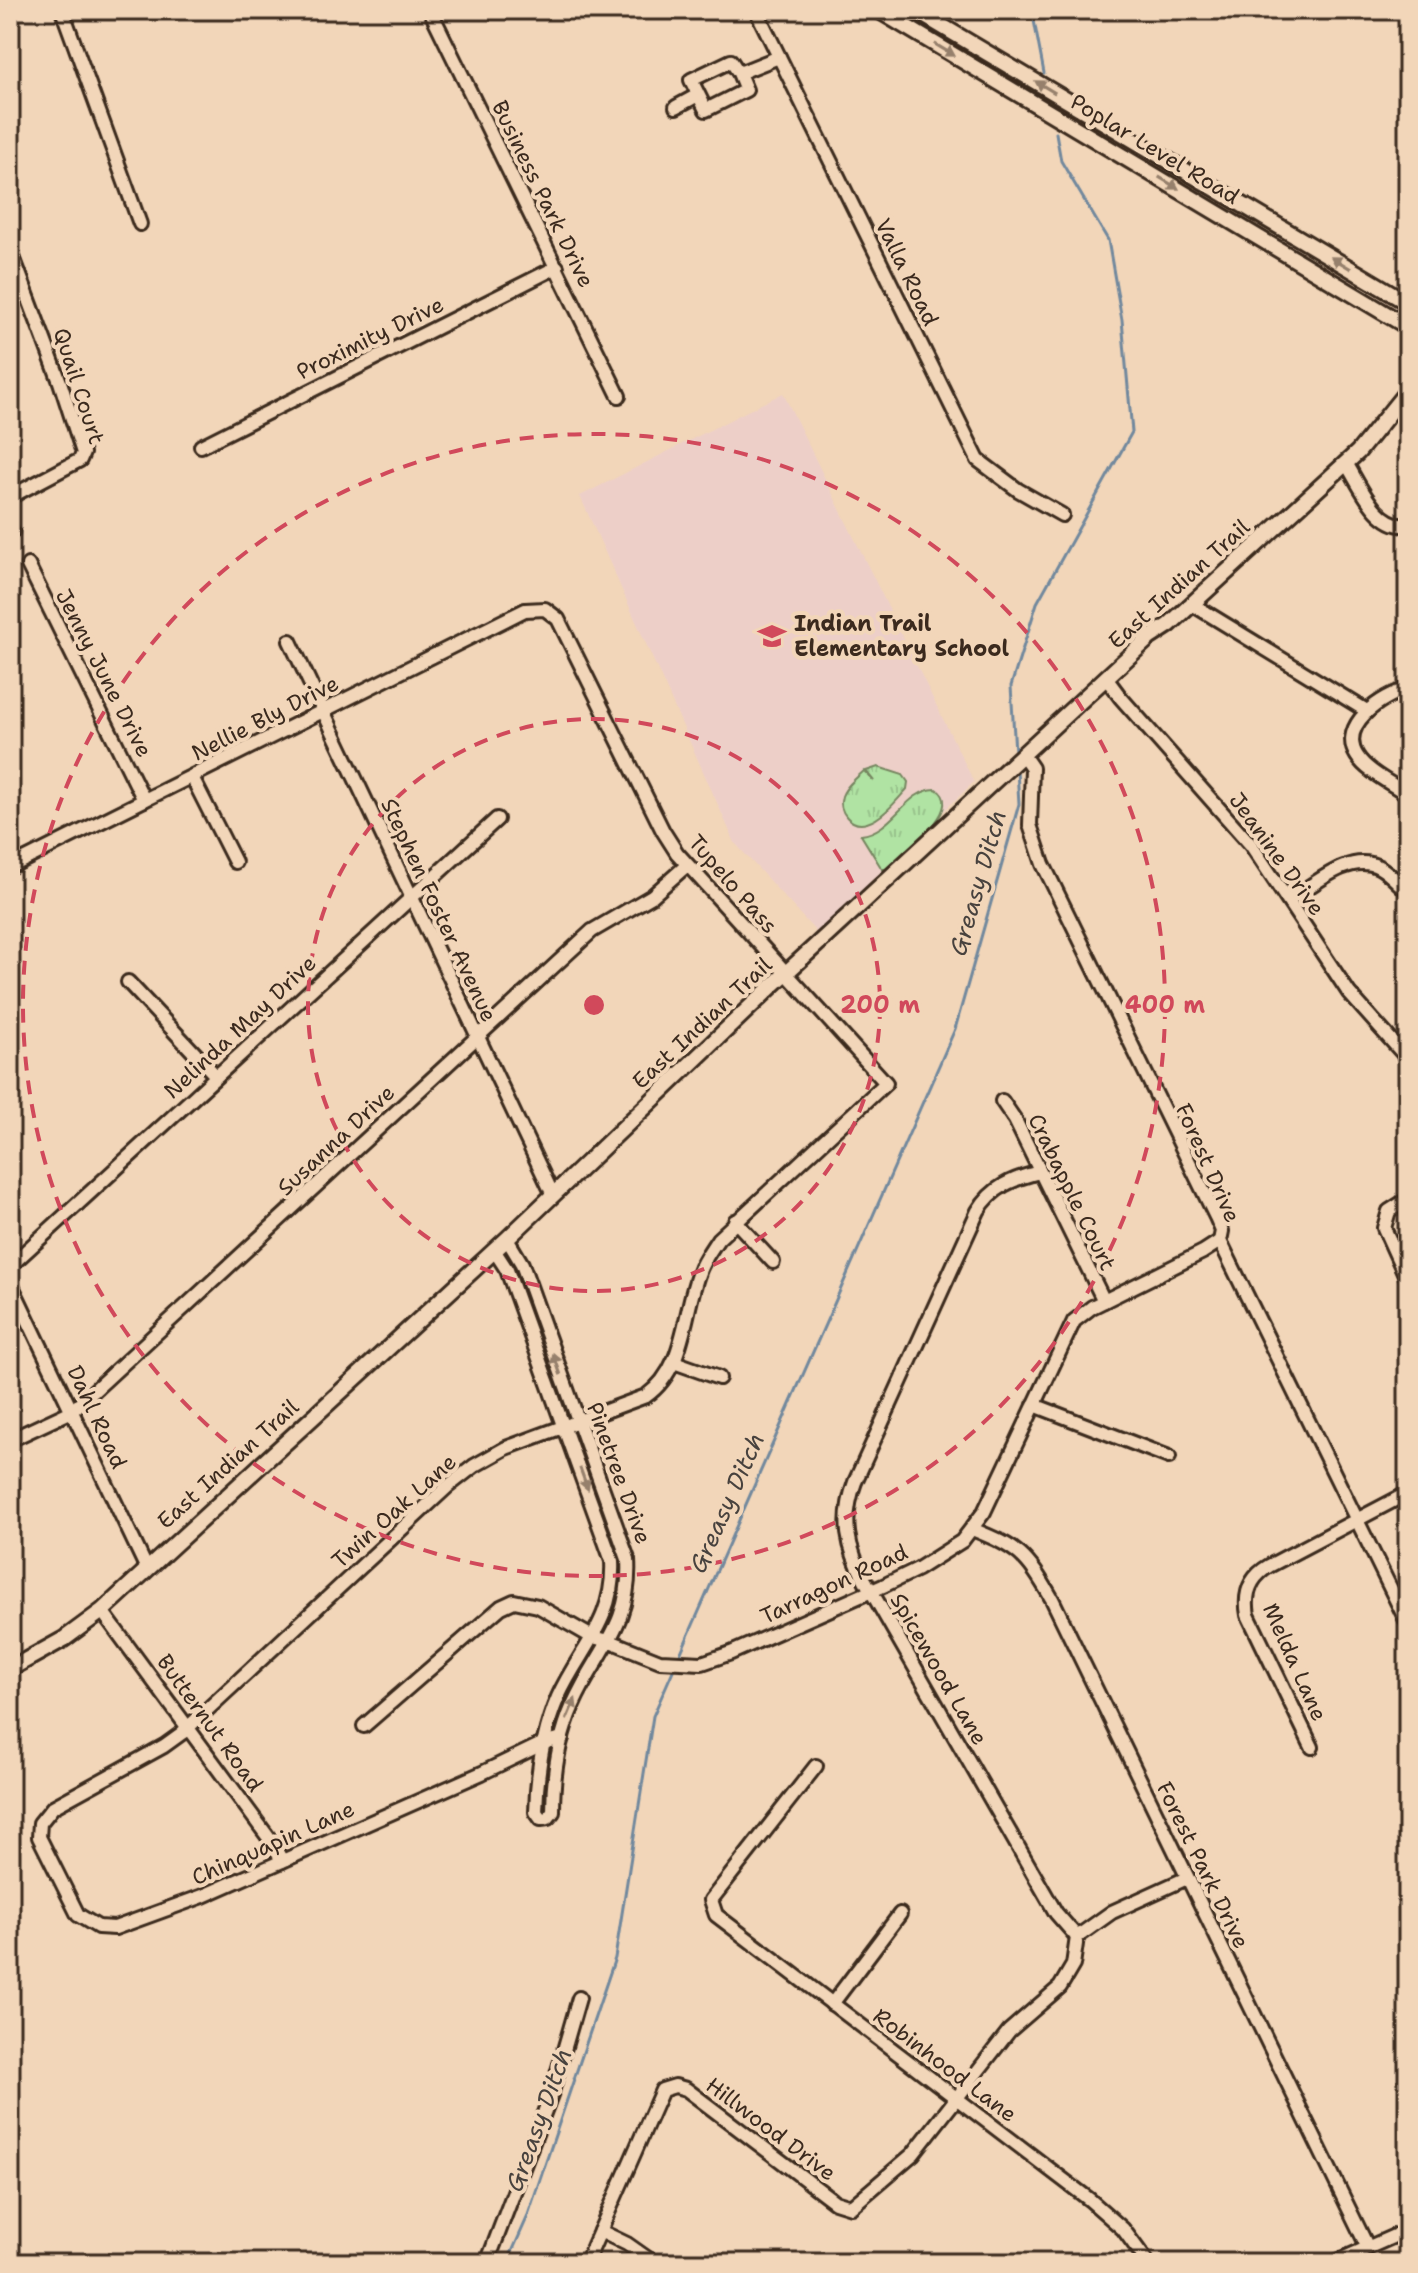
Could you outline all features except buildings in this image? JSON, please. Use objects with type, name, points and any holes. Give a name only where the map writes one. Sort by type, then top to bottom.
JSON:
[{"type":"main road","name":"Poplar Level Road","points":[[878,10],[1408,327]]},
{"type":"main road","name":"Poplar Level Road","points":[[915,10],[1408,303]]},
{"type":"main road","name":"East Indian Trail","points":[[10,1669],[64,1639],[102,1611],[507,1239],[786,974],[1149,638],[1169,625],[1346,463],[1377,431],[1408,390]]},
{"type":"street","points":[[62,10],[140,224]]},
{"type":"street","name":"Business Park Drive","points":[[430,10],[619,396]]},
{"type":"street","name":"Valla Road","points":[[756,10],[978,460],[1018,490],[1062,515]]},
{"type":"street","points":[[739,73],[779,57]]},
{"type":"street","points":[[731,61],[746,90],[706,110],[698,95],[691,80],[731,61]]},
{"type":"street","points":[[676,107],[698,95]]},
{"type":"street","name":"Quail Court","points":[[10,249],[83,453],[80,460],[10,497]]},
{"type":"street","name":"Proximity Drive","points":[[201,446],[557,267]]},
{"type":"street","points":[[1346,463],[1383,518],[1398,525],[1408,525]]},
{"type":"street","name":"Jenny June Drive","points":[[28,565],[144,800]]},
{"type":"street","points":[[1192,604],[1367,711]]},
{"type":"street","name":"Nellie Bly Drive","points":[[10,867],[525,610],[539,607]]},
{"type":"street","name":"Tupelo Pass","points":[[539,607],[558,619],[663,831],[686,866],[886,1083]]},
{"type":"street","name":"Stephen Foster Avenue","points":[[290,641],[553,1195]]},
{"type":"street","name":"Jeanine Drive","points":[[1106,678],[1237,828],[1289,900],[1349,993],[1408,1059]]},
{"type":"street","points":[[1408,689],[1381,700],[1367,711],[1354,734],[1353,745],[1355,754],[1371,769],[1408,795]]},
{"type":"street","name":"Forest Drive","points":[[1023,755],[1030,762],[1034,775],[1030,825],[1034,845],[1216,1217],[1222,1231],[1220,1241],[1408,1624]]},
{"type":"street","points":[[192,777],[235,862]]},
{"type":"street","name":"Nelinda May Drive","points":[[10,1266],[497,819]]},
{"type":"street","points":[[1289,900],[1344,867],[1363,863],[1382,869],[1408,892]]},
{"type":"street","name":"Susanna Drive","points":[[10,1440],[72,1411],[592,931],[652,896],[686,866]]},
{"type":"street","points":[[128,982],[216,1076]]},
{"type":"street","name":"Twin Oak Lane","points":[[39,1837],[40,1823],[53,1807],[164,1746],[447,1487],[496,1453],[646,1396],[661,1384],[674,1362],[699,1272],[718,1239],[886,1083]]},
{"type":"street","name":"Crabapple Court","points":[[1002,1101],[1015,1120],[1104,1301]]},
{"type":"street","name":"Spicewood Lane","points":[[1040,1172],[1007,1183],[982,1204],[855,1482],[848,1506],[847,1538],[853,1559],[1056,1913],[1077,1937]]},
{"type":"street","points":[[1408,1199],[1394,1206],[1384,1222],[1387,1238],[1408,1281]]},
{"type":"street","points":[[735,1221],[773,1262]]},
{"type":"street","name":"Pinetree Drive","points":[[494,1250],[507,1270],[612,1561],[608,1605],[565,1681],[549,1721],[539,1760],[536,1812],[541,1819],[548,1818],[553,1812],[555,1763],[580,1689],[610,1641],[624,1610],[628,1590],[628,1559],[522,1264],[507,1239]]},
{"type":"street","name":"Tarragon Road","points":[[364,1726],[501,1607],[514,1601],[538,1606],[592,1637],[660,1661],[691,1663],[711,1661],[731,1653],[934,1560],[962,1541],[984,1512],[1074,1321],[1104,1301],[1220,1241]]},
{"type":"street","name":"Dahl Road","points":[[10,1282],[147,1569]]},
{"type":"street","points":[[674,1362],[719,1378]]},
{"type":"street","points":[[1034,1405],[1169,1457]]},
{"type":"street","name":"Melda Lane","points":[[1312,1747],[1248,1615],[1246,1595],[1261,1570],[1408,1493]]},
{"type":"street","name":"Forest Park Drive","points":[[972,1529],[1017,1549],[1036,1571],[1368,2248]]},
{"type":"street","name":"Butternut Road","points":[[102,1611],[271,1841],[282,1861]]},
{"type":"street","name":"Chinquapin Lane","points":[[39,1837],[78,1915],[90,1925],[107,1928],[130,1924],[203,1896],[544,1743],[562,1738]]},
{"type":"street","name":"Robinhood Lane","points":[[816,1766],[711,1900],[716,1915],[1109,2216],[1148,2263]]},
{"type":"street","points":[[957,2098],[1009,2031],[1066,1981],[1073,1965],[1077,1937],[1112,1912],[1187,1878]]},
{"type":"street","points":[[832,2004],[900,1914]]},
{"type":"street","points":[[487,2263],[547,2106],[579,1998]]},
{"type":"street","name":"Hillwood Drive","points":[[600,2231],[662,2090],[671,2086],[686,2089],[835,2202],[846,2206],[854,2205],[913,2154],[957,2098]]},
{"type":"street","points":[[1333,2263],[1408,2230]]},
{"type":"street","points":[[586,2263],[600,2231],[627,2244],[654,2263]]},
{"type":"shaded area","name":"Indian Trail Elementary School","points":[[783,393],[974,782],[817,933],[735,843],[580,496]]},
{"type":"green space","points":[[878,767],[903,775],[908,782],[907,789],[878,818],[861,824],[851,821],[843,812],[842,796],[864,771],[874,781],[866,771]]},
{"type":"green space","points":[[936,789],[943,797],[944,807],[938,819],[917,842],[886,869],[882,869],[861,835],[882,827],[916,796]]},
{"type":"waterway","name":"Greasy Ditch","points":[[1032,10],[1044,73]]},
{"type":"waterway","name":"Greasy Ditch","points":[[1015,752],[1011,686],[1037,603],[1132,432],[1122,320],[1108,240],[1061,161],[1056,133]]},
{"type":"waterway","name":"Greasy Ditch","points":[[678,1659],[955,1029],[1019,804],[1017,770]]},
{"type":"waterway","name":"Greasy Ditch","points":[[507,2263],[527,2218],[615,1958],[653,1716],[675,1666]]},
{"type":"place","name":"Indian Trail Elementary School","points":[[772,636]]}]
